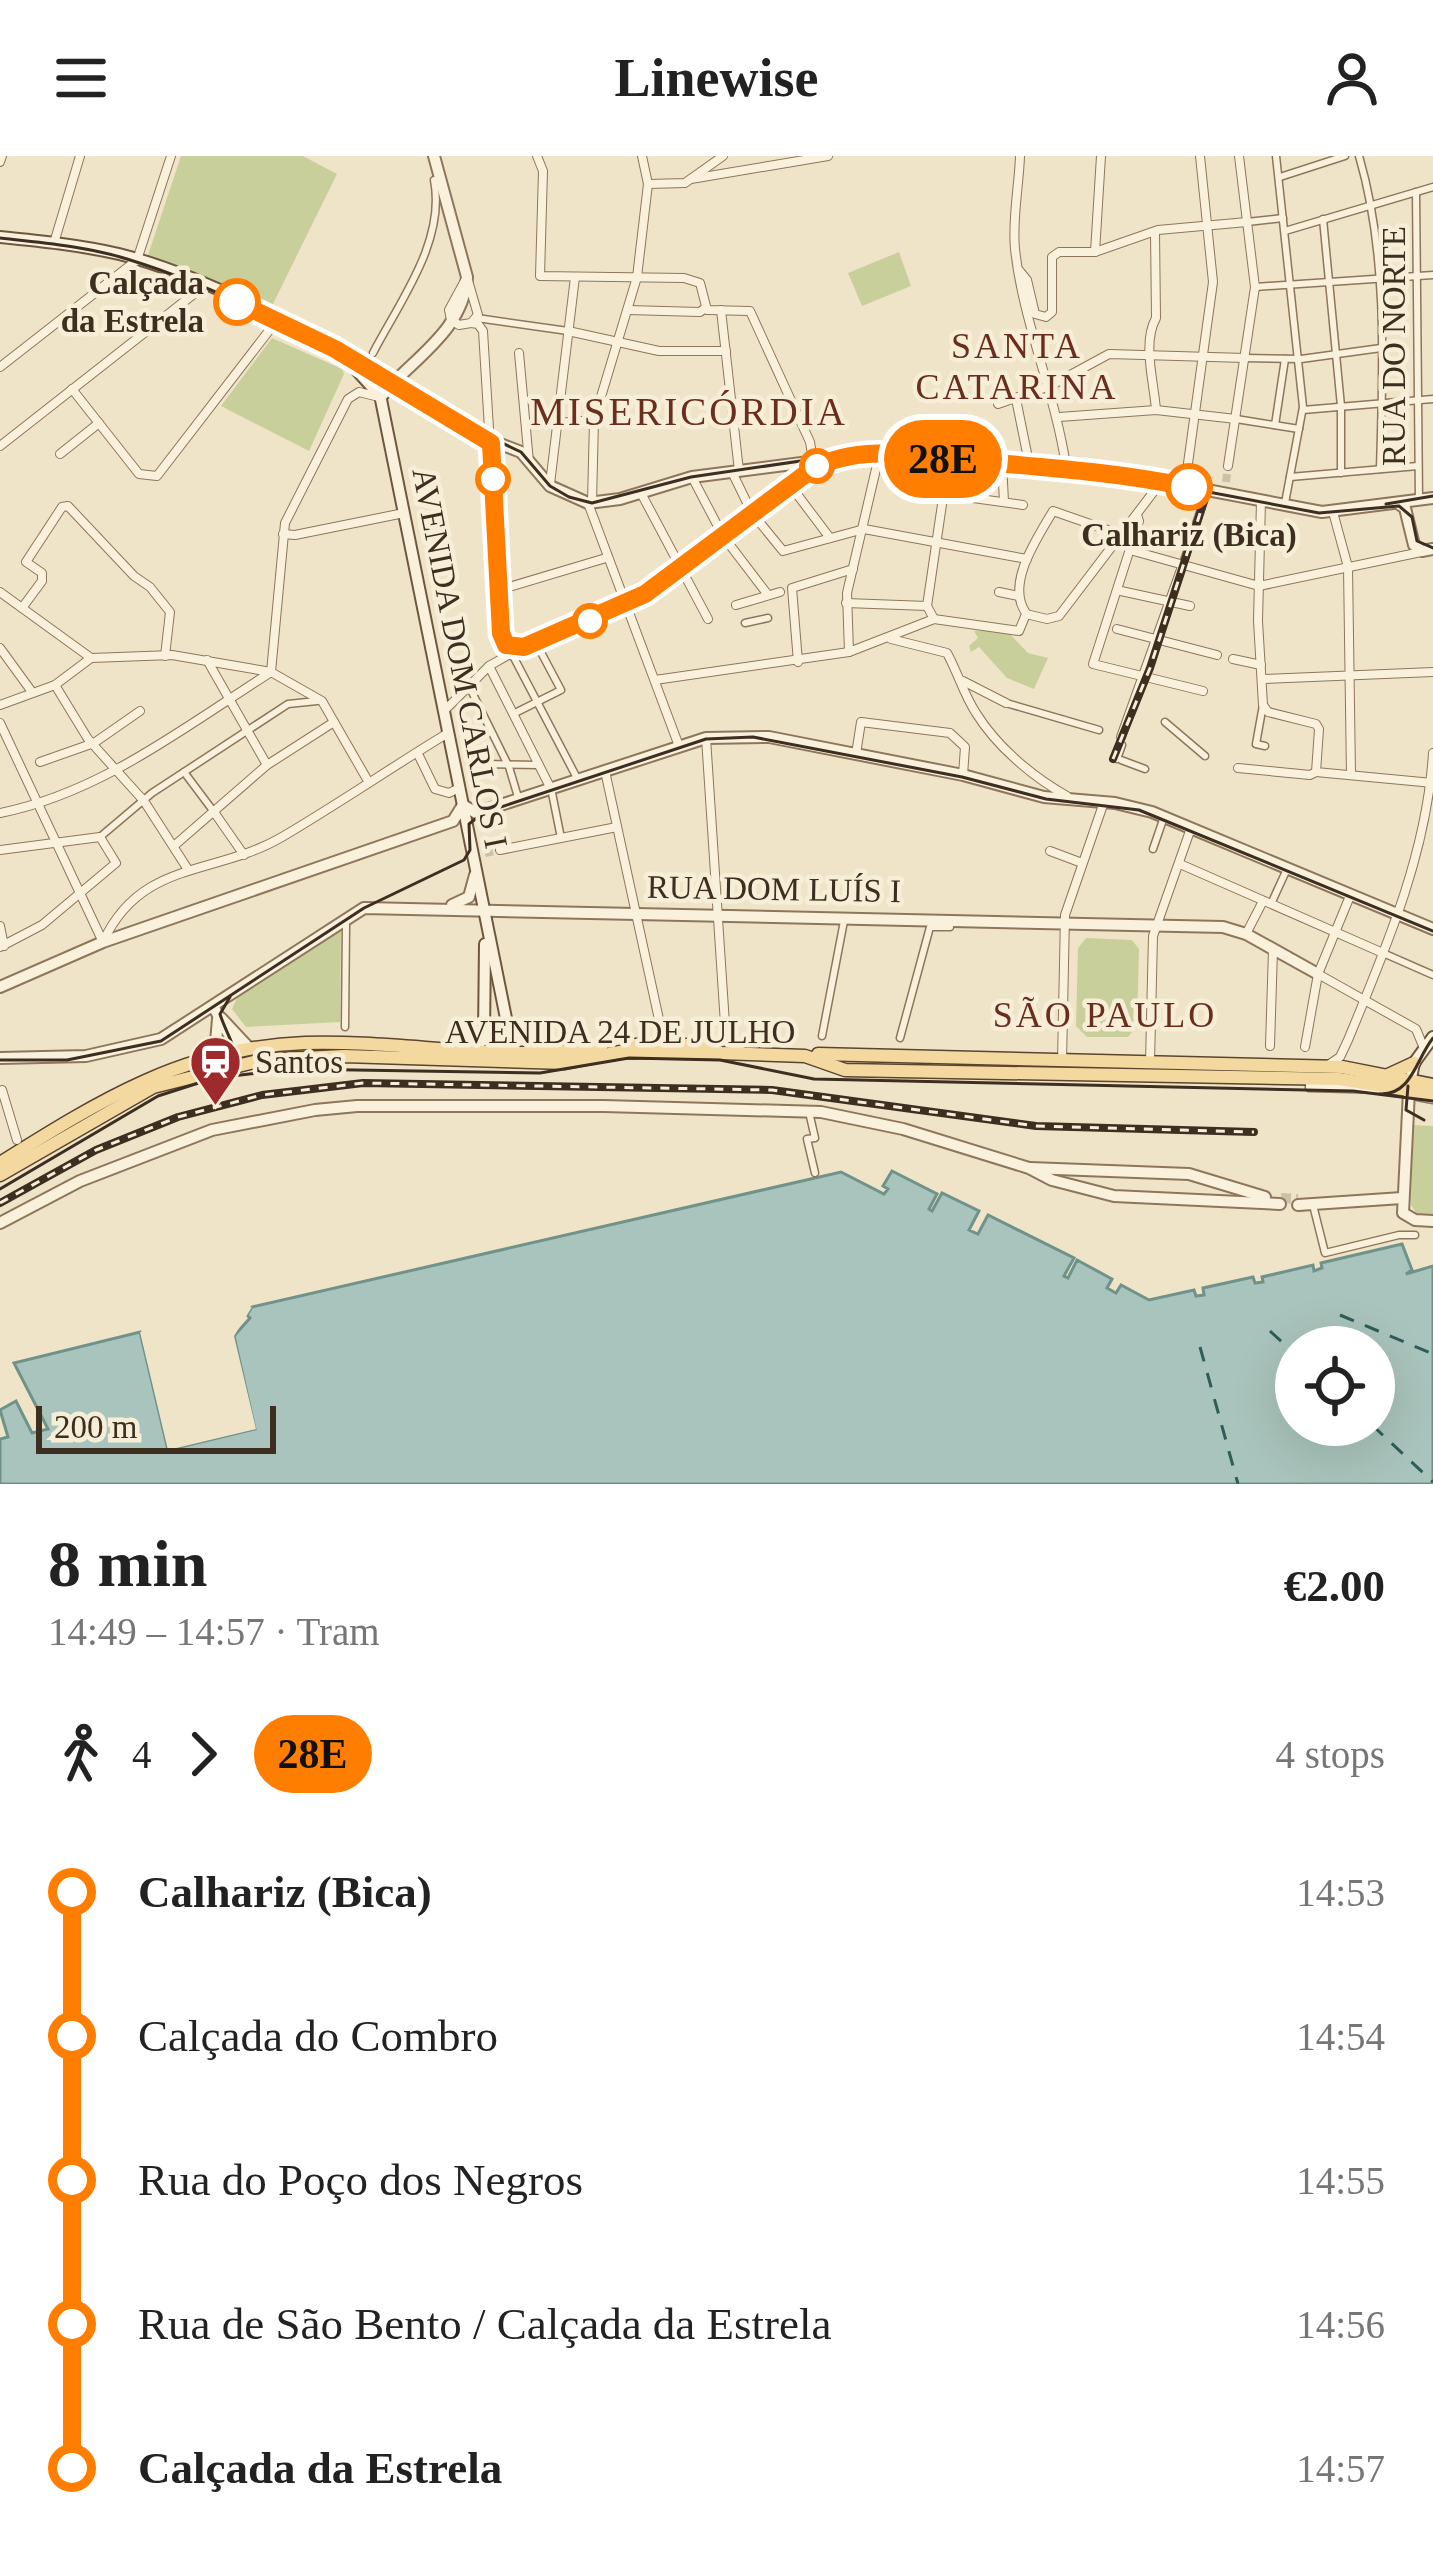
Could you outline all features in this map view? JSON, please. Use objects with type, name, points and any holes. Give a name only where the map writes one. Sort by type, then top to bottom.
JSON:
[{"type":"main road","points":[[658,1044],[663,1036],[660,1024]]},
{"type":"main road","points":[[725,1024],[727,1037],[738,1046]]},
{"type":"main road","name":"AVENIDA 24 DE JULHO","points":[[0,1163],[17,1146],[149,1076],[207,1058],[308,1043],[511,1051],[658,1044],[738,1046],[829,1057],[1062,1068],[1109,1076],[1339,1079],[1409,1091]]},
{"type":"main road","name":"AVENIDA 24 DE JULHO","points":[[0,1175],[153,1087],[246,1054],[565,1063],[620,1052],[722,1053],[805,1056],[845,1070],[1150,1063],[1321,1066],[1377,1076],[1409,1091]]},
{"type":"main road","points":[[1109,1076],[1144,1070],[1150,1063]]},
{"type":"main road","points":[[1377,1076],[1393,1075],[1414,1063]]},
{"type":"main road","points":[[1409,1091],[1433,1093]]},
{"type":"street","points":[[54,243],[80,156]]},
{"type":"street","points":[[0,367],[136,260],[171,156]]},
{"type":"street","points":[[434,156],[474,321]]},
{"type":"street","points":[[537,156],[543,171],[540,276],[694,280],[700,283],[705,308]]},
{"type":"street","points":[[641,156],[648,184],[637,277],[594,420],[590,503],[623,605],[679,746]]},
{"type":"street","points":[[648,184],[680,184],[723,156]]},
{"type":"street","points":[[691,178],[828,156]]},
{"type":"street","points":[[1020,156],[1014,242],[1018,269],[1059,417],[1066,466]]},
{"type":"street","points":[[1095,252],[1102,156]]},
{"type":"street","points":[[1185,485],[1213,282],[1200,156]]},
{"type":"street","points":[[1228,466],[1255,287],[1239,156]]},
{"type":"street","points":[[1276,156],[1303,410],[1285,504]]},
{"type":"street","points":[[1278,178],[1345,156]]},
{"type":"street","points":[[1359,156],[1373,204],[1381,348],[1380,469]]},
{"type":"street","points":[[374,353],[430,242],[438,204],[434,181]]},
{"type":"street","points":[[1285,231],[1433,187]]},
{"type":"street","name":"RUA DO NORTE","points":[[1416,192],[1418,501]]},
{"type":"street","points":[[1018,269],[1028,280],[1035,314],[1046,317],[1052,312],[1052,257],[1059,252],[1095,252],[1155,232],[1283,218]]},
{"type":"street","points":[[1323,219],[1341,406],[1341,473]]},
{"type":"street","points":[[1155,232],[1156,318],[1151,326],[1150,355],[1156,410]]},
{"type":"street","points":[[0,236],[136,260],[278,319],[335,347],[490,440],[521,452],[550,486],[590,503],[692,477],[883,452],[1066,466],[1225,487],[1261,500],[1333,512],[1433,498]]},
{"type":"street","points":[[1255,287],[1433,275]]},
{"type":"street","points":[[550,486],[575,277]]},
{"type":"street","points":[[381,398],[454,322],[467,278]]},
{"type":"street","points":[[0,446],[204,286]]},
{"type":"street","points":[[628,310],[700,312],[705,308],[751,313],[810,442],[814,464]]},
{"type":"street","points":[[721,310],[735,472],[752,513],[783,551],[865,529],[1028,560]]},
{"type":"street","points":[[73,389],[139,474],[157,476],[278,319]]},
{"type":"street","points":[[474,321],[483,331],[502,633],[577,778]]},
{"type":"street","points":[[454,322],[568,331],[659,351],[726,351]]},
{"type":"street","points":[[1419,343],[1433,342]]},
{"type":"street","points":[[335,347],[381,398]]},
{"type":"street","points":[[998,404],[1050,386],[1109,353],[1298,359],[1381,348]]},
{"type":"street","points":[[520,353],[530,464]]},
{"type":"street","points":[[1275,425],[1285,359]]},
{"type":"street","name":"AVENIDA DOM CARLOS I","points":[[375,370],[511,1051]]},
{"type":"street","points":[[271,672],[283,534],[289,514],[348,398],[364,392],[381,398]]},
{"type":"street","points":[[1016,399],[1029,463]]},
{"type":"street","points":[[1303,410],[1433,399]]},
{"type":"street","points":[[1059,417],[1156,410],[1299,429]]},
{"type":"street","points":[[558,423],[594,420]]},
{"type":"street","points":[[61,454],[99,423]]},
{"type":"street","points":[[849,652],[845,603],[883,452]]},
{"type":"street","points":[[934,619],[927,606],[949,457]]},
{"type":"street","points":[[1002,462],[1004,502]]},
{"type":"street","points":[[444,710],[488,666],[511,652],[623,605],[680,568],[814,464]]},
{"type":"street","points":[[1290,477],[1419,466]]},
{"type":"street","points":[[692,477],[723,536],[768,595]]},
{"type":"street","points":[[1026,614],[1047,619],[1059,616],[1162,481]]},
{"type":"street","points":[[789,486],[830,538]]},
{"type":"street","points":[[641,493],[708,619]]},
{"type":"street","points":[[944,494],[1023,505]]},
{"type":"street","points":[[1145,770],[1119,760],[1122,741],[1205,497]]},
{"type":"street","points":[[1261,500],[1259,586],[1266,708],[1256,744],[1264,746]]},
{"type":"street","points":[[1408,521],[1418,501]]},
{"type":"street","points":[[1399,504],[1406,508],[1414,545],[1428,550]]},
{"type":"street","points":[[22,608],[42,581],[41,573],[26,562],[62,508],[68,506],[170,612],[166,656]]},
{"type":"street","points":[[655,680],[849,652],[934,619],[1019,631],[1026,614],[1019,596],[1028,560],[1055,511],[1122,535]]},
{"type":"street","points":[[1333,512],[1348,567],[1351,775]]},
{"type":"street","points":[[283,534],[404,513]]},
{"type":"street","points":[[1137,515],[1139,521],[1093,664],[1203,691]]},
{"type":"street","points":[[1130,550],[1259,586],[1428,550]]},
{"type":"street","points":[[499,590],[606,558]]},
{"type":"street","points":[[798,662],[792,588],[853,569]]},
{"type":"street","points":[[1121,591],[1190,606]]},
{"type":"street","points":[[0,592],[91,658]]},
{"type":"street","points":[[736,604],[779,592]]},
{"type":"street","points":[[999,592],[1019,596]]},
{"type":"street","points":[[845,603],[927,606]]},
{"type":"street","points":[[745,622],[768,618]]},
{"type":"street","points":[[1117,629],[1216,655]]},
{"type":"street","points":[[889,639],[947,653],[990,733],[1045,783],[1074,800]]},
{"type":"street","points":[[513,714],[561,690],[535,641]]},
{"type":"street","points":[[0,648],[32,692]]},
{"type":"street","points":[[0,706],[56,685],[91,658],[206,658],[271,672],[322,701],[368,781]]},
{"type":"street","points":[[206,658],[267,765]]},
{"type":"street","points":[[1233,659],[1261,665]]},
{"type":"street","points":[[488,666],[550,787],[561,838]]},
{"type":"street","points":[[0,813],[38,806],[119,770],[271,672]]},
{"type":"street","points":[[1263,679],[1433,672]]},
{"type":"street","points":[[961,680],[1006,703],[1099,730]]},
{"type":"street","points":[[56,685],[88,739],[144,801],[187,868]]},
{"type":"street","points":[[469,686],[508,764],[518,798]]},
{"type":"street","points":[[0,850],[100,837],[184,772],[288,704],[322,701]]},
{"type":"street","points":[[1266,708],[1316,724],[1316,772]]},
{"type":"street","points":[[40,762],[91,743],[140,711]]},
{"type":"street","points":[[175,845],[267,765],[334,722]]},
{"type":"street","points":[[856,754],[861,722],[950,734],[965,747],[963,775]]},
{"type":"street","points":[[1165,722],[1204,756]]},
{"type":"street","points":[[0,723],[103,942]]},
{"type":"street","points":[[103,942],[138,894],[187,868],[244,856],[281,838],[448,733]]},
{"type":"street","points":[[0,987],[103,942],[453,820],[463,805],[476,812],[706,738],[770,737],[963,775],[1057,799],[1104,802],[1165,817],[1433,929]]},
{"type":"street","points":[[706,738],[725,1024]]},
{"type":"street","points":[[1321,1066],[1340,1057],[1398,915],[1432,783],[1433,753]]},
{"type":"street","points":[[418,754],[435,790],[448,794],[459,788]]},
{"type":"street","points":[[483,764],[539,765]]},
{"type":"street","points":[[1238,768],[1432,783]]},
{"type":"street","points":[[605,770],[660,1024]]},
{"type":"street","points":[[184,772],[244,856]]},
{"type":"street","points":[[1062,1068],[1065,923],[1104,802]]},
{"type":"street","points":[[1153,849],[1165,817]]},
{"type":"street","points":[[500,850],[617,827]]},
{"type":"street","points":[[1150,1063],[1153,936],[1191,828]]},
{"type":"street","points":[[0,926],[2,946],[42,925],[116,863],[100,837]]},
{"type":"street","points":[[1050,851],[1082,863]]},
{"type":"street","points":[[471,855],[485,853]]},
{"type":"street","points":[[1180,864],[1433,976]]},
{"type":"street","points":[[1287,869],[1246,934],[1416,1029],[1428,1042],[1414,1063],[1409,1091],[1402,1198],[1403,1213],[1433,1221]]},
{"type":"street","points":[[443,909],[468,899],[475,874]]},
{"type":"street","points":[[1305,1047],[1318,974],[1350,896]]},
{"type":"street","name":"RUA DOM LUÍS I","points":[[216,1011],[348,916],[367,908],[1223,926],[1246,934]]},
{"type":"street","points":[[822,1036],[845,918]]},
{"type":"street","points":[[900,1038],[930,927],[950,928],[950,920]]},
{"type":"street","points":[[345,1027],[346,925]]},
{"type":"street","name":"AVENIDA DOM CARLOS I","points":[[484,1011],[485,929]]},
{"type":"street","points":[[1270,1046],[1273,950]]},
{"type":"street","points":[[458,1049],[481,1042],[484,1011],[494,1018],[505,1010]]},
{"type":"street","points":[[216,1011],[246,1054]]},
{"type":"street","points":[[207,1058],[216,1042],[216,1011]]},
{"type":"street","points":[[0,1058],[86,1056],[149,1043],[216,1011]]},
{"type":"street","points":[[496,1061],[511,1051]]},
{"type":"street","points":[[1309,1082],[1349,1084],[1387,1090],[1309,1088],[1309,1082]]},
{"type":"street","points":[[2,1090],[17,1146]]},
{"type":"street","points":[[0,1223],[146,1153],[241,1124],[357,1106],[809,1111],[884,1124],[1029,1168],[1052,1180],[1128,1198],[1281,1201],[1174,1173],[1029,1168]]},
{"type":"street","points":[[809,1111],[815,1138],[807,1139],[815,1173]]},
{"type":"street","name":"AVENIDA 24 DE JULHO","points":[[0,1153],[17,1146]]},
{"type":"street","points":[[1128,1198],[1124,1184],[1146,1172]]},
{"type":"street","points":[[1174,1173],[1186,1186],[1183,1200]]},
{"type":"street","points":[[1298,1202],[1320,1205],[1402,1198]]},
{"type":"street","points":[[1320,1205],[1324,1252],[1415,1235]]},
{"type":"green space","points":[[181,156],[303,156],[337,174],[271,308],[147,258]]},
{"type":"green space","points":[[899,252],[911,286],[862,306],[848,273]]},
{"type":"green space","points":[[272,338],[344,374],[309,451],[221,406]]},
{"type":"green space","points":[[974,631],[1008,632],[1028,653],[1048,658],[1034,689],[1007,678],[979,647],[971,652],[969,646],[978,638]]},
{"type":"green space","points":[[341,927],[340,1022],[246,1027],[232,1009],[237,998]]},
{"type":"green space","points":[[1086,938],[1132,940],[1139,949],[1137,1026],[1128,1037],[1087,1037],[1076,1026],[1078,948]]},
{"type":"green space","points":[[1412,1125],[1433,1126],[1433,1215],[1417,1214],[1411,1205]]},
{"type":"water","points":[[892,1171],[937,1194],[932,1211],[942,1193],[979,1211],[969,1230],[978,1234],[988,1215],[1074,1258],[1064,1276],[1068,1278],[1077,1260],[1112,1279],[1107,1288],[1116,1293],[1121,1285],[1149,1300],[1194,1290],[1196,1296],[1204,1295],[1203,1288],[1253,1277],[1255,1283],[1263,1282],[1262,1277],[1313,1265],[1314,1271],[1322,1268],[1321,1263],[1402,1244],[1412,1270],[1406,1274],[1433,1266],[1433,1484],[0,1484],[0,1439],[8,1437],[0,1410],[16,1401],[32,1433],[48,1429],[14,1363],[140,1332],[168,1450],[255,1429],[234,1336],[250,1318],[252,1307],[841,1172],[884,1194],[888,1189],[883,1186]]},
{"type":"pier","points":[[252,1307],[234,1336],[256,1429],[168,1450],[140,1332],[146,1331],[172,1443],[248,1425],[228,1335],[242,1319],[243,1309]]},
{"type":"ferry route","points":[[1340,1315],[1433,1354]]},
{"type":"ferry route","points":[[1270,1331],[1275,1336]]},
{"type":"ferry route","points":[[1200,1347],[1238,1484]]},
{"type":"ferry route","points":[[1394,1446],[1433,1482]]},
{"type":"tunnel","points":[[1226,482],[1228,466]]},
{"type":"tunnel","points":[[485,853],[500,850]]},
{"type":"tunnel","points":[[1281,1198],[1298,1199]]},
{"type":"tram line","points":[[0,238],[111,255],[175,275],[312,339],[488,440],[494,451],[501,633],[512,648],[645,594],[817,466],[840,459],[898,454],[1103,472],[1319,513],[1399,506],[1412,517],[1417,541],[1433,548]]},
{"type":"tram line","name":"28E","points":[[237,302],[335,349],[491,443],[501,633],[512,649],[645,594],[811,470],[840,459],[890,454],[1055,466],[1189,487]]},
{"type":"tram line","points":[[479,432],[521,452],[550,486],[592,503],[691,477],[821,458]]},
{"type":"tram line","points":[[1386,504],[1433,496]]},
{"type":"tram line","points":[[0,1060],[67,1060],[161,1041],[364,908],[464,860],[470,850],[469,824],[483,813],[706,739],[753,737],[962,777],[1046,799],[1139,810],[1433,931]]},
{"type":"tram line","points":[[218,1084],[235,1060],[220,1014],[230,997]]},
{"type":"tram line","points":[[1380,1094],[1391,1093],[1406,1082],[1433,1038]]},
{"type":"tram line","points":[[0,1189],[158,1096],[214,1078],[293,1069],[540,1073],[629,1058],[720,1060],[814,1079],[1353,1091],[1433,1101]]},
{"type":"tram line","points":[[1408,1086],[1406,1110],[1424,1120]]},
{"type":"railway","points":[[1113,759],[1150,668],[1205,498]]},
{"type":"railway","points":[[0,1203],[96,1150],[178,1117],[262,1095],[363,1083],[772,1090],[1036,1126],[1254,1132]]},
{"type":"place","name":"Calçada da Estrela","points":[[237,302]]},
{"type":"place","name":"Calhariz (Bica)","points":[[1189,487]]},
{"type":"place","name":"Santos","points":[[216,1108]]},
{"type":"district","name":"SANTA CATARINA","points":[[1017,366]]},
{"type":"district","name":"MISERICÓRDIA","points":[[689,411]]},
{"type":"district","name":"SÃO PAULO","points":[[1105,1015]]}]
